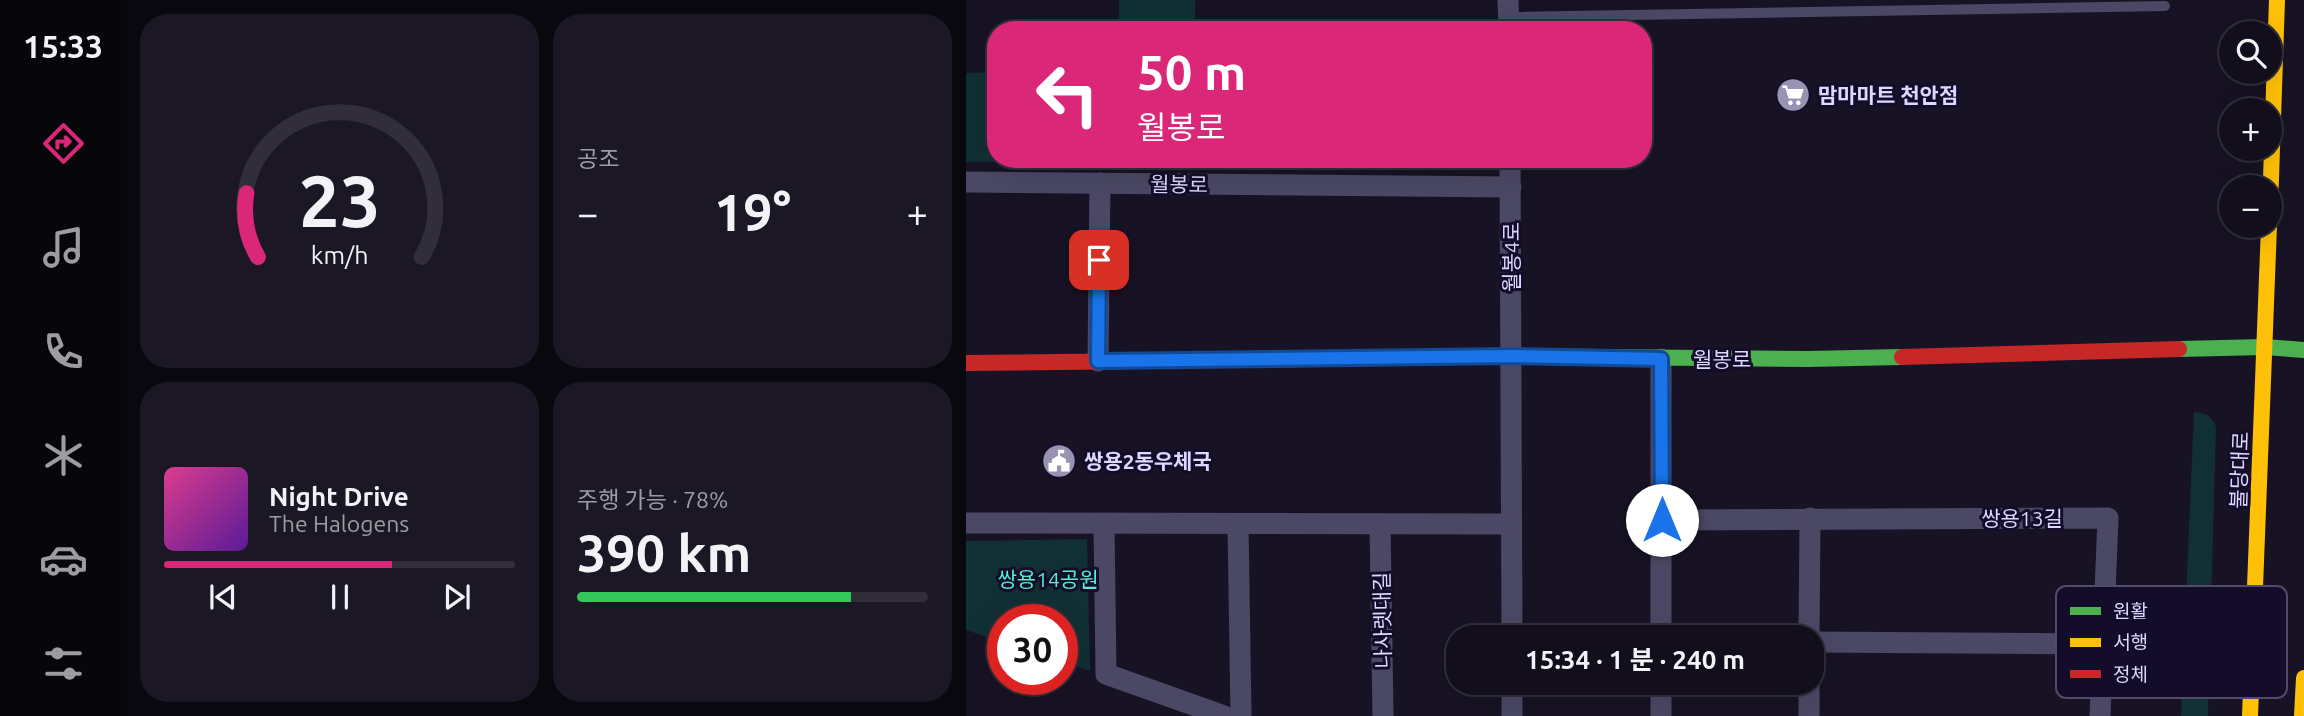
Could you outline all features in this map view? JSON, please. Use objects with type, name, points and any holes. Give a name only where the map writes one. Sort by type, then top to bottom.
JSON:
[{"type":"street","points":[[2271,175],[2277,0]]},
{"type":"street","name":"월봉4로","points":[[1510,168],[1511,356]]},
{"type":"street","name":"월봉로","points":[[966,182],[1511,187]]},
{"type":"street","points":[[1098,361],[1100,183]]},
{"type":"street","name":"불당대로","points":[[2255,586],[2269,238]]},
{"type":"street","name":"월봉로","points":[[966,363],[1511,356],[1808,359],[2265,347],[2304,350]]},
{"type":"street","points":[[1511,356],[1512,625]]},
{"type":"street","points":[[1661,359],[1661,625]]},
{"type":"street","points":[[1810,625],[1811,518]]},
{"type":"street","name":"쌍용13길","points":[[1662,520],[2108,518],[2105,586]]},
{"type":"street","points":[[966,523],[1511,524]]},
{"type":"street","points":[[1104,523],[1106,674],[1224,716]]},
{"type":"street","points":[[1238,524],[1241,716]]},
{"type":"street","name":"나사렛대길","points":[[1380,524],[1384,716]]},
{"type":"street","points":[[1824,639],[2056,643]]},
{"type":"street","points":[[2302,716],[2304,678]]},
{"type":"street","points":[[1512,695],[1512,716]]},
{"type":"street","points":[[1661,695],[1661,716]]},
{"type":"street","points":[[1809,695],[1809,716]]},
{"type":"street","name":"쌍용13길","points":[[2100,716],[2101,698]]},
{"type":"street","name":"불당대로","points":[[2250,716],[2251,698]]},
{"type":"lane","points":[[1508,16],[2165,6]]},
{"type":"green space","points":[[1119,0],[1195,0],[1195,21],[1119,21]]},
{"type":"green space","points":[[987,72],[987,162],[966,162],[966,73]]},
{"type":"green space","points":[[2194,412],[2208,416],[2216,427],[2212,586],[2187,586]]},
{"type":"green space","name":"쌍용14공원","points":[[1087,539],[1090,671],[1078,667],[1078,604],[987,604],[987,637],[966,630],[966,541]]},
{"type":"green space","points":[[2182,698],[2208,698],[2208,716],[2181,716]]},
{"type":"traffic: fast","points":[[2179,349],[2265,347],[2304,350]]},
{"type":"traffic: fast","points":[[1309,359],[1511,356],[1808,359],[1902,357]]},
{"type":"traffic: slow","points":[[2271,175],[2277,0]]},
{"type":"traffic: slow","points":[[2255,586],[2269,238]]},
{"type":"traffic: slow","points":[[2302,716],[2304,678]]},
{"type":"traffic: slow","points":[[2250,716],[2251,698]]},
{"type":"traffic: jam","points":[[1902,357],[2179,349]]},
{"type":"traffic: jam","points":[[966,363],[1309,359]]},
{"type":"place","name":"맘마마트 천안점","points":[[1793,95]]},
{"type":"place","name":"쌍용2동우체국","points":[[1059,461]]},
{"type":"route","points":[[1099,260],[1098,361],[1501,356],[1661,359],[1662,520]]}]
